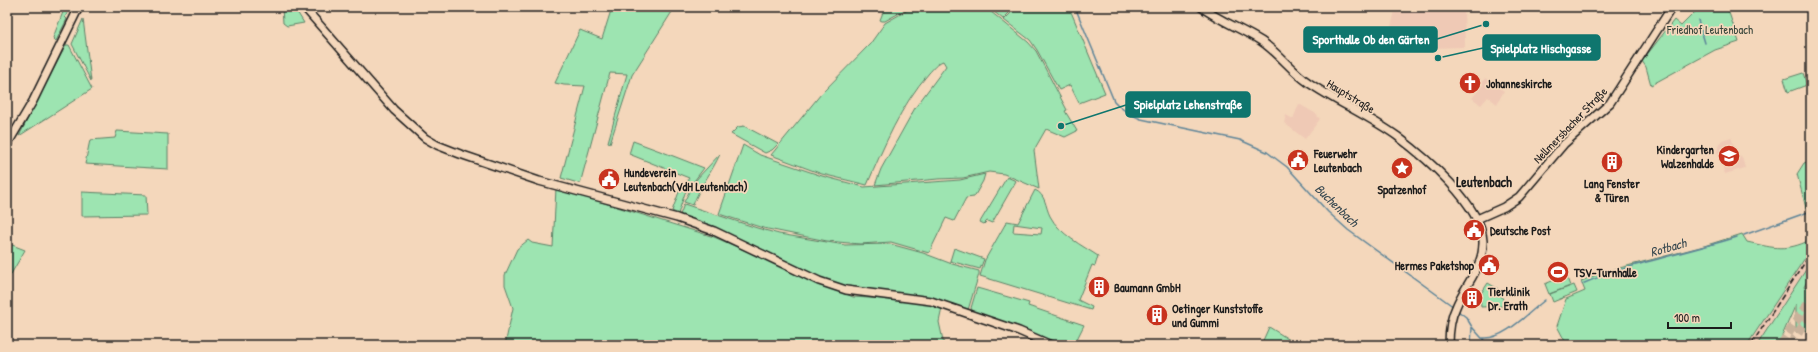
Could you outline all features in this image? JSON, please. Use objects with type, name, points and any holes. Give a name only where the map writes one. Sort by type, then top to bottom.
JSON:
[{"type":"street","points":[[7,145],[42,84],[79,7]]},
{"type":"street","points":[[304,7],[394,110],[424,138],[437,145],[539,181],[677,218],[714,231],[819,281],[846,290],[931,300],[1019,331],[1051,345]]},
{"type":"street","name":"Hauptstraße","points":[[1201,7],[1260,41],[1275,51],[1298,75],[1343,105],[1396,136],[1430,164],[1451,184],[1478,221]]},
{"type":"street","name":"Nellmersbacher Straße","points":[[1478,221],[1519,197],[1564,144],[1610,103],[1672,7]]},
{"type":"street","name":"Nellmersbacher Straße","points":[[1650,42],[1677,7]]},
{"type":"street","points":[[1449,345],[1453,314],[1458,302],[1475,274],[1482,255],[1483,240],[1478,221]]},
{"type":"shaded area","points":[[1396,7],[1464,7],[1465,47],[1431,48],[1388,39]]},
{"type":"shaded area","points":[[1485,78],[1504,91],[1497,104],[1488,97],[1481,105],[1472,98],[1483,85]]},
{"type":"shaded area","points":[[1299,104],[1318,115],[1317,116],[1320,119],[1305,139],[1284,123],[1286,115],[1293,119]]},
{"type":"shaded area","name":"Kindergarten Walzenhalde","points":[[1731,137],[1737,155],[1742,157],[1745,168],[1725,174],[1717,151],[1722,140]]},
{"type":"shaded area","points":[[1811,249],[1811,262],[1757,345],[1747,345]]},
{"type":"green space","points":[[65,7],[71,7],[65,17],[67,19],[56,41],[53,38]]},
{"type":"green space","points":[[282,7],[294,7],[304,23],[287,26],[283,23]]},
{"type":"green space","points":[[612,7],[675,7],[632,75],[610,143],[608,142],[627,74],[610,73],[580,184],[561,178],[585,86],[555,83],[580,30],[602,39]]},
{"type":"green space","points":[[885,7],[910,7],[885,21],[882,21],[880,20]]},
{"type":"green space","points":[[913,7],[985,7],[1028,42],[1036,51],[1067,110],[1065,111],[1077,131],[1065,137],[1046,129],[1034,150],[1039,189],[1004,174],[989,172],[963,178],[875,185],[881,169],[915,108],[946,66],[943,61],[929,73],[919,85],[902,112],[867,185],[822,174],[771,155],[821,94],[870,44],[885,23]]},
{"type":"green space","points":[[988,7],[1015,7],[1003,19]]},
{"type":"green space","points":[[1017,7],[1069,7],[1105,93],[1079,103],[1070,85],[1059,90],[1030,40],[1004,20]]},
{"type":"green space","name":"Friedhof Leutenbach","points":[[1694,7],[1727,7],[1739,42],[1715,50],[1651,85],[1646,67],[1642,61],[1674,20],[1681,26],[1695,12]]},
{"type":"green space","points":[[83,19],[91,81],[72,44]]},
{"type":"green space","points":[[66,45],[69,45],[92,89],[19,136]]},
{"type":"green space","points":[[1803,73],[1807,85],[1788,92],[1784,79]]},
{"type":"green space","points":[[744,126],[778,144],[772,150],[765,153],[731,134],[738,127]]},
{"type":"green space","points":[[117,131],[168,134],[168,169],[85,164],[90,140],[115,138]]},
{"type":"green space","points":[[633,141],[704,168],[685,193],[678,214],[672,211],[679,192],[689,178],[629,154]]},
{"type":"green space","points":[[743,145],[760,155],[822,176],[864,187],[960,180],[985,174],[983,181],[974,197],[966,198],[954,221],[946,218],[929,253],[891,242],[860,244],[827,241],[763,228],[719,214]]},
{"type":"green space","points":[[720,154],[693,205],[684,202],[694,182]]},
{"type":"green space","points":[[1811,161],[1811,203],[1806,208],[1797,174],[1804,163]]},
{"type":"green space","points":[[1007,177],[1016,181],[992,223],[987,221],[984,224],[980,222]]},
{"type":"green space","points":[[556,188],[714,237],[853,297],[916,301],[942,308],[939,322],[944,345],[505,345],[513,308],[505,285],[505,275],[517,249],[528,240],[532,243],[553,247]]},
{"type":"green space","points":[[1035,190],[1039,192],[1043,198],[1050,216],[1059,228],[1065,234],[1098,256],[1095,266],[1092,265],[1078,300],[1092,307],[1091,310],[980,276],[985,260],[1007,221],[1018,223]],"holes":[[[1014,224],[1042,228],[1041,234],[1013,232]]]},
{"type":"green space","points":[[82,192],[146,195],[147,215],[82,216]]},
{"type":"green space","points":[[684,204],[779,234],[845,245],[890,244],[979,271],[979,274],[968,310],[921,296],[856,289],[836,284],[683,218],[680,215]]},
{"type":"green space","points":[[1809,228],[1811,229],[1811,249],[1747,345],[1567,345],[1557,326],[1566,299],[1585,291],[1581,281],[1604,272],[1704,246],[1742,234],[1747,242],[1776,248],[1790,247],[1806,242]]},
{"type":"green space","points":[[7,243],[25,250],[7,281]]},
{"type":"green space","points":[[954,248],[984,259],[980,269],[950,261]]},
{"type":"green space","points":[[1811,262],[1811,273],[1804,287],[1811,285],[1811,331],[1796,332],[1796,304],[1782,336],[1789,343],[1789,345],[1757,345]]},
{"type":"green space","points":[[1566,275],[1570,286],[1549,294],[1545,284]]},
{"type":"green space","points":[[1488,283],[1498,289],[1506,306],[1481,307],[1480,295]]},
{"type":"green space","points":[[1574,285],[1577,292],[1553,302],[1550,294]]},
{"type":"green space","points":[[977,288],[1029,303],[1028,306],[1084,325],[1074,345],[1057,345],[1023,329],[973,312],[971,308]]},
{"type":"green space","points":[[1269,327],[1298,345],[1261,345]]},
{"type":"waterway","name":"Buchenbach","points":[[1075,7],[1114,101],[1123,110],[1141,119],[1240,140],[1267,152],[1287,167],[1328,212],[1348,230],[1454,307]]},
{"type":"waterway","points":[[1698,20],[1705,43]]},
{"type":"waterway","name":"Rotbach","points":[[1744,235],[1811,211]]},
{"type":"waterway","name":"Rotbach","points":[[1582,284],[1639,264],[1737,237]]},
{"type":"waterway","name":"Rotbach","points":[[1483,338],[1499,335],[1508,330],[1545,300]]},
{"type":"waterway","name":"Buchenbach","points":[[1458,311],[1466,317],[1472,327],[1488,345]]},
{"type":"waterway","points":[[1471,345],[1472,327]]},
{"type":"waterway","points":[[1267,345],[1271,341]]},
{"type":"tunnel","points":[[1781,345],[1811,298]]},
{"type":"tunnel","points":[[1791,345],[1811,312]]},
{"type":"railway","points":[[1751,345],[1811,253]]},
{"type":"place","name":"Sporthalle Ob den Gärten","points":[[1486,24]]},
{"type":"place","name":"Spielplatz Hischgasse","points":[[1438,58]]},
{"type":"place","name":"Johanneskirche","points":[[1470,83]]},
{"type":"place","name":"Spielplatz Lehenstraße","points":[[1061,126]]},
{"type":"place","name":"Kindergarten Walzenhalde","points":[[1729,156]]},
{"type":"place","name":"Feuerwehr Leutenbach","points":[[1298,160]]},
{"type":"place","name":"Lang Fenster & Türen","points":[[1612,162]]},
{"type":"place","name":"Spatzenhof","points":[[1402,168]]},
{"type":"place","name":"Hundeverein Leutenbach(VdH Leutenbach)","points":[[609,179]]},
{"type":"place","name":"Deutsche Post","points":[[1474,230]]},
{"type":"place","name":"Hermes Paketshop","points":[[1489,265]]},
{"type":"place","name":"TSV-Turnhalle","points":[[1558,272]]},
{"type":"place","name":"Baumann GmbH","points":[[1099,287]]},
{"type":"place","name":"Tierklinik Dr. Erath","points":[[1472,298]]},
{"type":"place","name":"Oetinger Kunststoffe und Gummi","points":[[1157,315]]},
{"type":"district","name":"Leutenbach","points":[[1484,181]]}]
